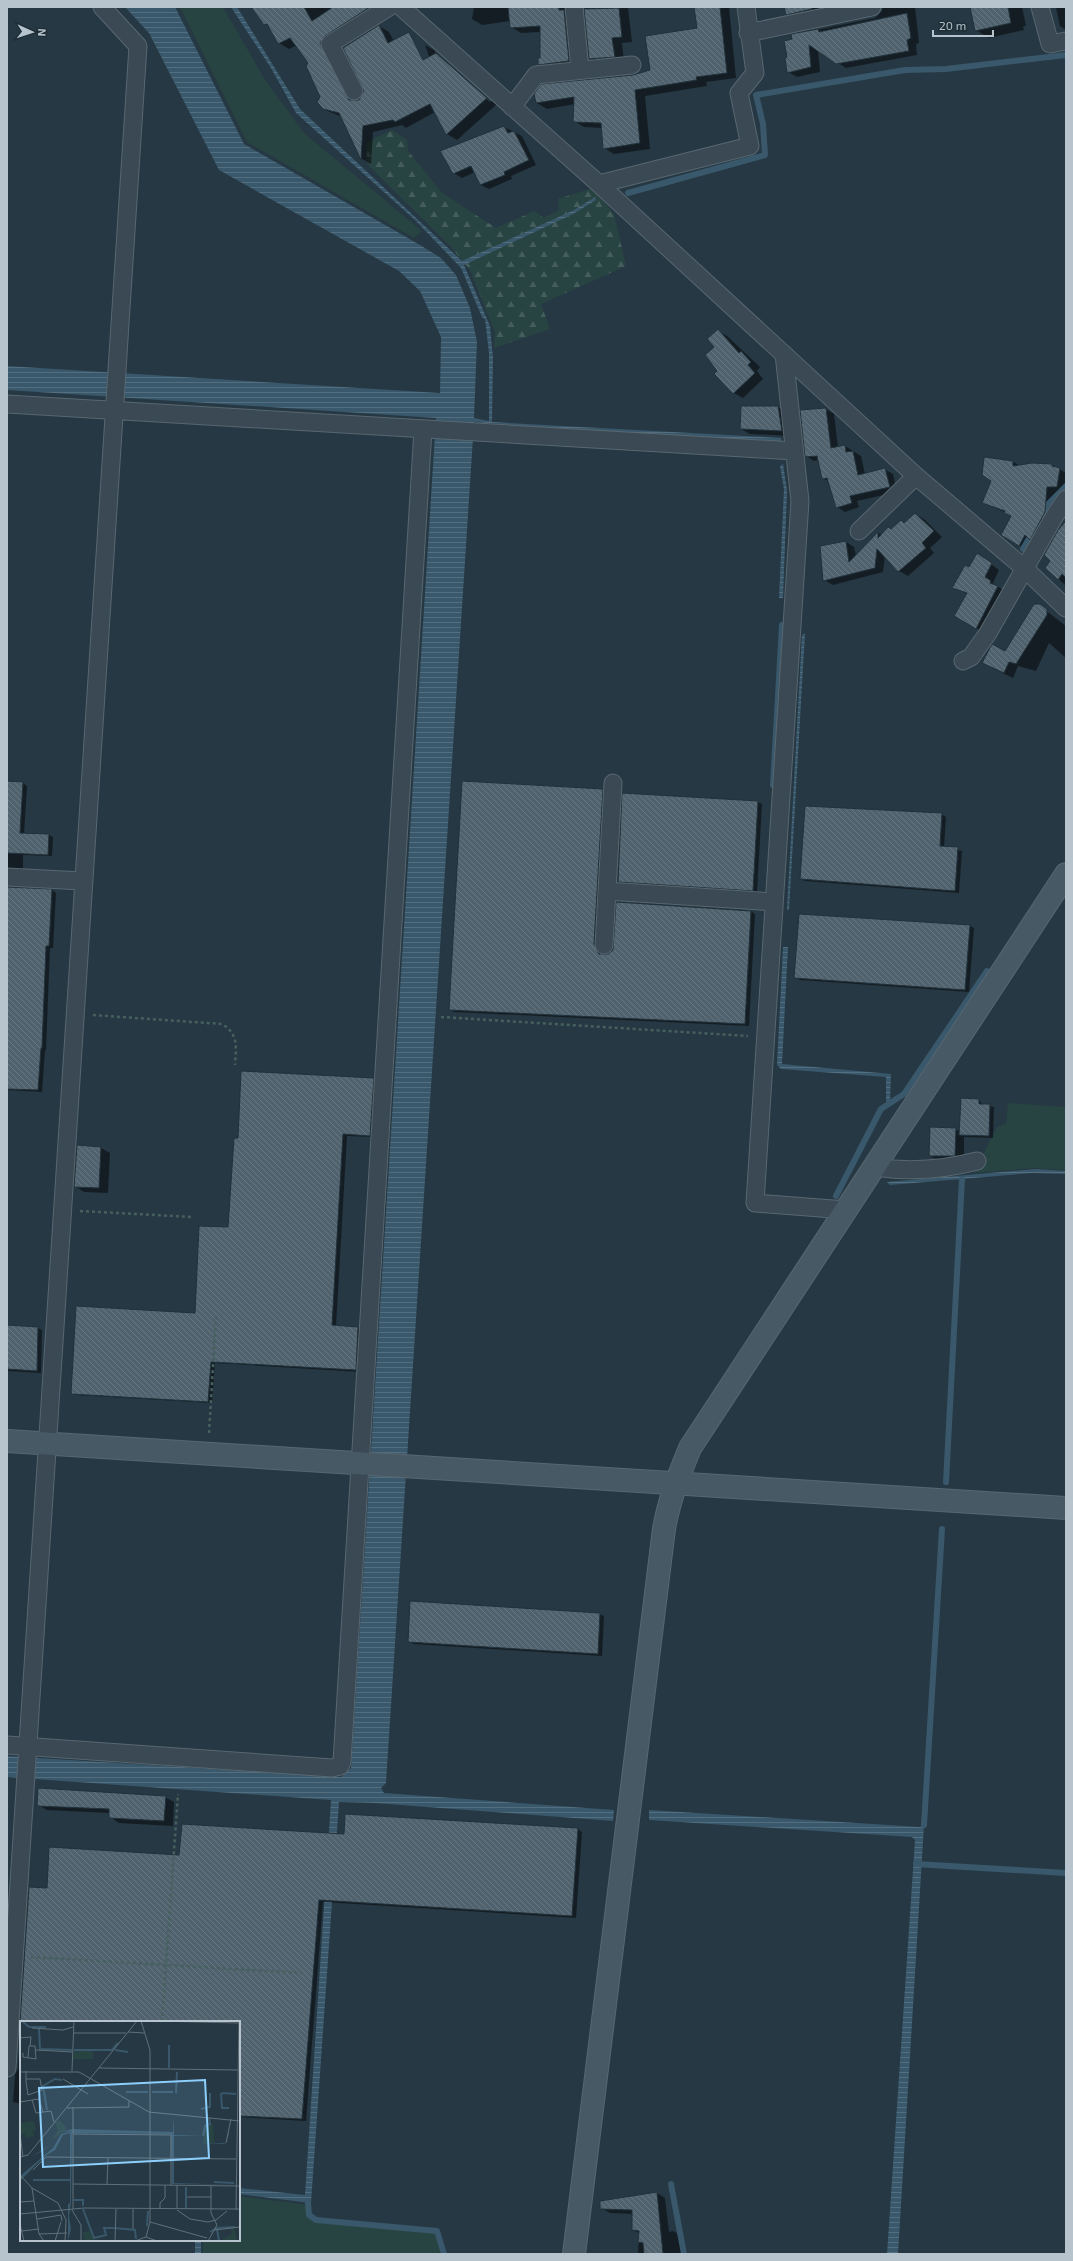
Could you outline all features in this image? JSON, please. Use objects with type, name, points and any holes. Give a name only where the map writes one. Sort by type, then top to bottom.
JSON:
[{"type":"street","points":[[7,2068],[63,1210],[82,881],[138,46],[102,7]]},
{"type":"street","points":[[354,91],[330,44],[389,7]]},
{"type":"street","points":[[401,7],[599,184],[916,476],[1024,568],[1066,608]]},
{"type":"street","points":[[574,7],[580,70]]},
{"type":"street","points":[[599,184],[750,146],[739,93],[755,73],[748,33],[746,7]]},
{"type":"street","points":[[748,33],[872,7]]},
{"type":"street","points":[[1040,7],[1050,44],[1066,41]]},
{"type":"street","points":[[512,107],[536,75],[632,65]]},
{"type":"street","points":[[784,354],[800,501],[755,1203],[846,1210]]},
{"type":"street","points":[[7,404],[794,452]]},
{"type":"street","points":[[7,1745],[332,1768],[340,1766],[364,1464],[423,429]]},
{"type":"street","points":[[859,531],[916,476]]},
{"type":"street","points":[[963,661],[971,656],[988,633],[1024,568],[1066,499]]},
{"type":"street","points":[[604,944],[612,782]]},
{"type":"street","points":[[574,2254],[664,1529],[668,1506],[676,1483],[690,1448],[1066,874]]},
{"type":"street","points":[[7,877],[82,881]]},
{"type":"street","points":[[606,891],[774,902]]},
{"type":"street","points":[[874,1167],[922,1171],[977,1161]]},
{"type":"street","points":[[7,1441],[1066,1508]]},
{"type":"path","points":[[74,1014],[222,1024],[234,1034],[237,1042],[235,1065]]},
{"type":"path","points":[[441,1017],[765,1037]]},
{"type":"path","points":[[63,1210],[192,1217]]},
{"type":"path","points":[[208,1454],[216,1316]]},
{"type":"path","points":[[162,2021],[178,1794]]},
{"type":"path","points":[[14,1956],[302,1973]]},
{"type":"green space","points":[[180,7],[223,7],[265,80],[304,133],[422,231],[414,238],[247,142]]},
{"type":"green space","points":[[392,130],[407,140],[408,151],[442,193],[496,228],[534,211],[544,218],[559,210],[558,199],[593,188],[614,214],[626,266],[541,304],[550,329],[494,348],[495,332],[470,270],[451,247],[367,164],[366,143]]},
{"type":"green space","points":[[1008,1103],[1066,1107],[1066,1170],[1035,1168],[974,1173],[997,1127],[1006,1124]]},
{"type":"green space","points":[[240,2196],[307,2205],[308,2218],[314,2222],[435,2233],[441,2254],[203,2254],[203,2241],[240,2241]]},
{"type":"water","points":[[125,7],[175,7],[244,144],[420,245],[441,258],[456,275],[470,308],[477,342],[474,418],[489,421],[489,353],[485,319],[482,317],[461,268],[415,220],[296,113],[271,68],[231,7],[237,7],[300,109],[462,261],[574,210],[595,197],[596,200],[573,214],[464,265],[490,326],[493,358],[492,422],[781,438],[782,446],[474,422],[386,1783],[381,1788],[384,1793],[614,1810],[613,1821],[374,1803],[339,1802],[311,2203],[240,2194],[240,2188],[305,2195],[331,1800],[7,1777],[7,1756],[341,1777],[351,1768],[436,418],[7,390],[7,366],[440,393],[441,337],[420,291],[399,271],[219,170],[149,33]]},
{"type":"water","points":[[783,464],[787,490],[783,598],[779,598],[784,489],[780,466]]},
{"type":"water","points":[[805,633],[789,910],[787,910],[802,635]]},
{"type":"water","points":[[783,947],[788,947],[782,1064],[891,1074],[890,1103],[886,1105],[886,1077],[781,1069],[777,1065]]},
{"type":"water","points":[[1036,1169],[1066,1171],[1066,1174],[1032,1173],[890,1185],[887,1182]]},
{"type":"water","points":[[649,1810],[920,1827],[924,1825],[898,2254],[887,2254],[915,1840],[912,1837],[649,1820]]},
{"type":"water","points":[[195,2241],[201,2241],[201,2254],[195,2254]]},
{"type":"building","points":[[251,7],[304,7],[312,21],[333,7],[370,7],[325,36],[320,43],[349,100],[359,100],[364,91],[343,48],[379,25],[388,43],[409,32],[423,60],[436,53],[487,98],[446,135],[430,104],[395,122],[393,120],[363,126],[361,160],[339,113],[323,109],[317,102],[320,97],[306,66],[308,63],[290,38],[278,44],[267,24],[264,25]]},
{"type":"building","points":[[508,7],[559,7],[559,10],[564,10],[569,61],[538,65],[538,58],[540,58],[540,26],[510,28]]},
{"type":"building","points":[[694,7],[720,7],[727,73],[696,77],[697,80],[635,90],[640,143],[603,149],[601,123],[573,122],[574,97],[536,103],[534,94],[541,84],[633,75],[650,70],[645,36],[697,28]]},
{"type":"building","points":[[784,7],[812,7],[812,9],[786,15]]},
{"type":"building","points":[[970,7],[1008,7],[1011,23],[975,31]]},
{"type":"building","points":[[619,8],[622,37],[612,38],[615,57],[589,59],[584,9]]},
{"type":"building","points":[[907,13],[911,38],[907,40],[909,51],[836,64],[809,45],[811,67],[787,73],[785,58],[787,57],[784,41],[792,39],[791,34],[818,29],[819,32]]},
{"type":"building","points":[[504,126],[508,133],[514,131],[529,160],[504,172],[505,175],[480,185],[471,166],[453,174],[440,151]]},
{"type":"building","points":[[718,329],[739,353],[741,351],[751,362],[748,365],[755,373],[733,394],[714,374],[717,371],[705,355],[714,347],[707,339]]},
{"type":"building","points":[[741,406],[778,406],[782,431],[740,429]]},
{"type":"building","points":[[826,408],[831,448],[845,445],[846,452],[853,451],[858,475],[885,468],[890,487],[850,496],[852,503],[836,508],[827,478],[822,479],[817,456],[805,457],[800,410]]},
{"type":"building","points":[[984,457],[1013,461],[1013,466],[1032,463],[1052,464],[1052,466],[1060,468],[1057,487],[1047,487],[1045,512],[1030,540],[1025,535],[1019,546],[1001,535],[1011,516],[1004,513],[1005,511],[982,503],[991,481],[982,475]]},
{"type":"building","points":[[915,513],[934,531],[922,543],[926,548],[898,572],[877,549],[875,568],[823,581],[820,546],[846,541],[849,562],[878,532],[878,538],[888,527],[891,529],[901,520],[904,523]]},
{"type":"building","points":[[1066,521],[1066,578],[1062,574],[1058,580],[1045,568],[1050,561],[1044,555],[1058,530]]},
{"type":"building","points":[[977,553],[992,563],[985,577],[991,581],[990,583],[998,586],[976,629],[954,616],[967,593],[952,588],[965,565],[969,567]]},
{"type":"building","points":[[1034,604],[1040,604],[1047,609],[1047,615],[1016,664],[1009,662],[1004,673],[982,663],[992,644],[1005,651]]},
{"type":"building","points":[[7,781],[23,782],[20,833],[49,834],[48,855],[7,853]]},
{"type":"building","points":[[462,781],[603,789],[594,944],[599,954],[608,954],[613,950],[616,902],[751,911],[745,1024],[449,1010]]},
{"type":"building","points":[[622,793],[758,801],[753,891],[618,882]]},
{"type":"building","points":[[805,806],[942,813],[940,846],[958,847],[955,891],[800,879]]},
{"type":"building","points":[[7,887],[52,889],[49,946],[46,946],[42,1048],[38,1090],[7,1089]]},
{"type":"building","points":[[799,914],[970,925],[965,990],[794,978]]},
{"type":"building","points":[[241,1071],[374,1078],[370,1136],[343,1134],[332,1325],[358,1327],[356,1370],[211,1362],[208,1402],[71,1394],[76,1306],[195,1313],[199,1226],[228,1227],[234,1138],[238,1138]]},
{"type":"building","points":[[961,1098],[979,1099],[979,1104],[990,1104],[989,1136],[959,1135]]},
{"type":"building","points":[[930,1127],[956,1128],[955,1156],[929,1156]]},
{"type":"building","points":[[77,1145],[101,1147],[99,1188],[74,1187]]},
{"type":"building","points":[[7,1325],[38,1327],[37,1371],[7,1369]]},
{"type":"building","points":[[410,1601],[600,1613],[598,1654],[408,1642]]},
{"type":"building","points":[[38,1788],[166,1796],[164,1821],[109,1818],[109,1809],[37,1806]]},
{"type":"building","points":[[345,1814],[578,1828],[572,1916],[319,1900],[302,2119],[240,2116],[240,2021],[20,2021],[29,1887],[47,1888],[49,1847],[179,1855],[182,1824],[344,1834]]},
{"type":"building","points":[[657,2192],[663,2254],[644,2254],[643,2243],[638,2242],[639,2231],[632,2230],[632,2210],[600,2209],[600,2201]]},
{"type":"waterway","points":[[628,193],[765,155],[763,124],[756,95],[905,70],[946,69],[1066,55]]},
{"type":"waterway","points":[[1042,515],[1047,505],[1066,486]]},
{"type":"waterway","points":[[1023,549],[1032,533]]},
{"type":"waterway","points":[[773,785],[782,625]]},
{"type":"waterway","points":[[836,1196],[881,1109],[904,1094],[987,971]]},
{"type":"waterway","points":[[946,1482],[962,1179]]},
{"type":"waterway","points":[[924,1825],[942,1529]]},
{"type":"waterway","points":[[916,1864],[1066,1873]]},
{"type":"waterway","points":[[671,2184],[684,2254]]},
{"type":"waterway","points":[[308,2203],[309,2215],[316,2220],[437,2231],[444,2254]]}]
